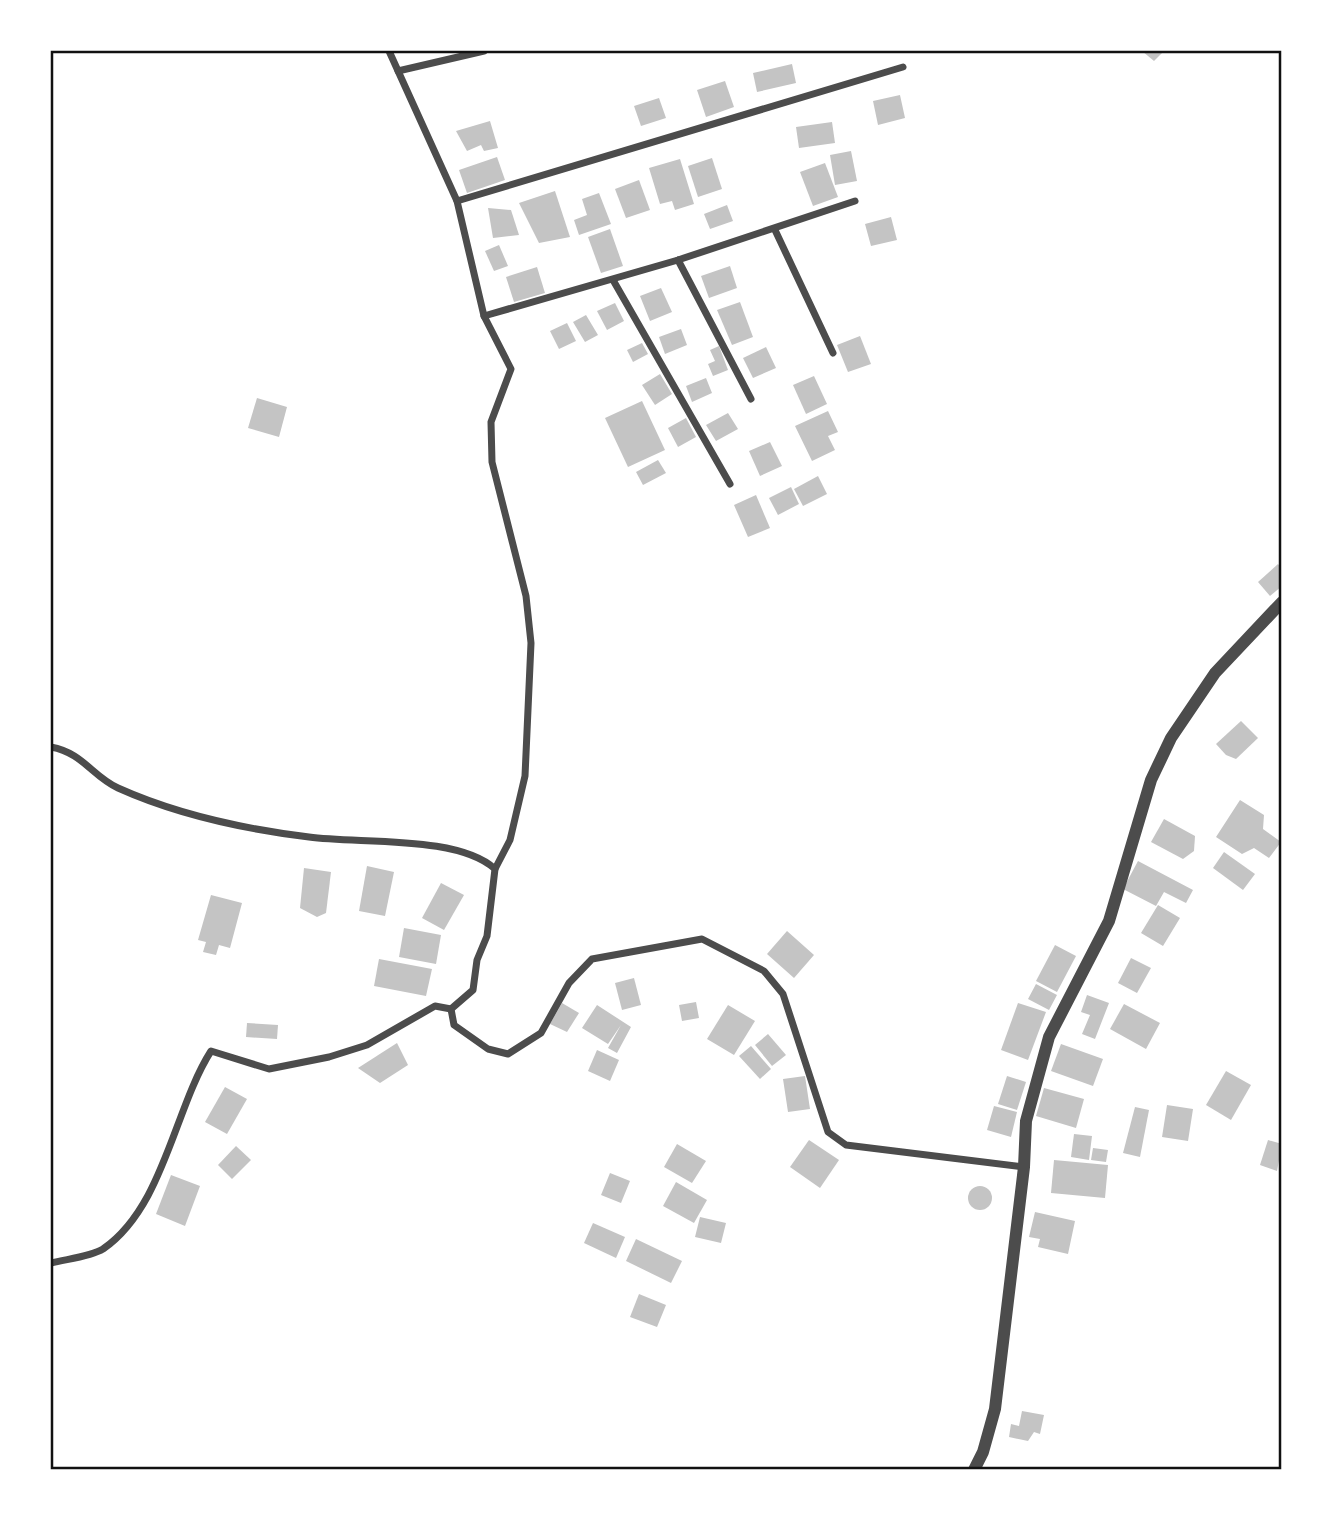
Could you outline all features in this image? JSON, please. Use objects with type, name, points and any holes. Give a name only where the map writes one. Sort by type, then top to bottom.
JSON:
[{"type":"street","points":[[389,51],[457,201],[484,316],[511,369],[491,422],[492,462],[526,596],[531,643],[525,776],[510,840],[495,869],[487,936],[477,960],[473,990],[451,1009]]},
{"type":"street","points":[[398,71],[484,51]]},
{"type":"street","points":[[457,201],[903,66]]},
{"type":"street","points":[[484,316],[775,230],[855,201]]},
{"type":"street","points":[[775,230],[833,353]]},
{"type":"street","points":[[678,260],[751,399]]},
{"type":"street","points":[[613,280],[730,484]]},
{"type":"street","points":[[974,1470],[984,1452],[995,1409],[1024,1167],[1029,1102],[1049,1037],[1109,921],[1151,780],[1171,738],[1215,673],[1282,602]]},
{"type":"street","points":[[51,747],[78,756],[115,787],[202,818],[309,837],[451,848],[482,858],[495,869]]},
{"type":"street","points":[[451,1009],[454,1025],[488,1049],[508,1054],[541,1033],[569,983],[592,959],[702,939],[764,971],[783,994],[828,1132],[846,1144],[916,1156],[1024,1167]]},
{"type":"street","points":[[51,1263],[102,1250],[134,1216],[156,1181],[211,1051],[269,1069],[329,1057],[367,1045],[435,1006],[451,1009]]},
{"type":"building","points":[[1142,51],[1164,51],[1154,61]]},
{"type":"building","points":[[792,64],[796,83],[757,92],[753,73]]},
{"type":"building","points":[[725,81],[734,107],[706,117],[697,90]]},
{"type":"building","points":[[900,95],[905,118],[878,125],[873,101]]},
{"type":"building","points":[[659,98],[666,118],[641,126],[634,106]]},
{"type":"building","points":[[490,121],[498,148],[484,151],[481,145],[467,151],[456,131]]},
{"type":"building","points":[[832,122],[835,143],[799,148],[796,127]]},
{"type":"building","points":[[851,151],[857,181],[835,185],[830,155]]},
{"type":"building","points":[[497,157],[505,180],[467,193],[459,170]]},
{"type":"building","points":[[712,158],[722,189],[698,197],[688,166]]},
{"type":"building","points":[[680,159],[694,204],[675,210],[672,201],[660,204],[649,168]]},
{"type":"building","points":[[825,163],[838,197],[813,206],[800,172]]},
{"type":"building","points":[[639,180],[650,210],[626,218],[615,189]]},
{"type":"building","points":[[555,191],[570,237],[539,243],[519,203]]},
{"type":"building","points":[[599,193],[611,224],[579,235],[574,220],[587,215],[582,199]]},
{"type":"building","points":[[727,205],[733,221],[710,229],[704,214]]},
{"type":"building","points":[[488,208],[511,210],[519,235],[493,238]]},
{"type":"building","points":[[891,217],[897,240],[871,246],[865,224]]},
{"type":"building","points":[[610,229],[623,266],[601,273],[588,237]]},
{"type":"building","points":[[499,245],[508,266],[494,271],[485,251]]},
{"type":"building","points":[[730,266],[737,288],[709,298],[701,276]]},
{"type":"building","points":[[537,267],[545,293],[514,302],[506,277]]},
{"type":"building","points":[[661,288],[672,312],[650,321],[640,296]]},
{"type":"building","points":[[740,302],[753,337],[732,345],[717,310]]},
{"type":"building","points":[[615,303],[624,321],[607,330],[597,311]]},
{"type":"building","points":[[586,315],[598,335],[585,342],[573,322]]},
{"type":"building","points":[[567,323],[576,341],[559,349],[550,331]]},
{"type":"building","points":[[681,329],[687,345],[665,354],[659,337]]},
{"type":"building","points":[[860,336],[871,364],[848,372],[837,345]]},
{"type":"building","points":[[642,343],[648,354],[633,362],[627,350]]},
{"type":"building","points":[[719,346],[728,370],[713,376],[708,364],[715,361],[710,350]]},
{"type":"building","points":[[766,347],[776,368],[753,378],[743,358]]},
{"type":"building","points":[[660,374],[672,394],[655,405],[642,385]]},
{"type":"building","points":[[814,376],[827,404],[806,414],[793,385]]},
{"type":"building","points":[[706,378],[712,393],[692,402],[686,386]]},
{"type":"building","points":[[257,398],[287,407],[279,437],[248,428]]},
{"type":"building","points":[[642,401],[665,450],[628,467],[605,418]]},
{"type":"building","points":[[828,411],[838,432],[828,436],[835,450],[812,461],[795,426]]},
{"type":"building","points":[[728,413],[738,429],[716,441],[706,425]]},
{"type":"building","points":[[686,418],[696,437],[678,447],[668,428]]},
{"type":"building","points":[[770,442],[782,466],[760,476],[749,451]]},
{"type":"building","points":[[658,460],[666,473],[643,485],[636,472]]},
{"type":"building","points":[[818,476],[827,494],[803,506],[794,489]]},
{"type":"building","points":[[791,487],[799,504],[778,515],[769,498]]},
{"type":"building","points":[[756,495],[770,528],[748,537],[734,505]]},
{"type":"building","points":[[1278,564],[1282,569],[1282,586],[1270,596],[1258,582]]},
{"type":"building","points":[[1241,721],[1258,738],[1236,759],[1226,755],[1216,744]]},
{"type":"building","points":[[1240,800],[1264,815],[1263,829],[1281,842],[1269,858],[1254,848],[1242,854],[1216,837]]},
{"type":"building","points":[[1164,819],[1195,836],[1194,851],[1183,859],[1151,842]]},
{"type":"building","points":[[1224,852],[1255,874],[1243,890],[1213,868]]},
{"type":"building","points":[[1138,861],[1193,890],[1186,903],[1164,892],[1156,906],[1123,889]]},
{"type":"building","points":[[367,866],[394,872],[385,916],[359,911]]},
{"type":"building","points":[[304,868],[331,872],[326,913],[317,917],[300,908]]},
{"type":"building","points":[[441,883],[464,895],[444,930],[422,918]]},
{"type":"building","points":[[211,895],[242,903],[230,948],[219,945],[216,955],[203,952],[206,942],[198,940]]},
{"type":"building","points":[[1158,905],[1180,918],[1163,946],[1141,933]]},
{"type":"building","points":[[404,928],[441,935],[436,964],[399,957]]},
{"type":"building","points":[[787,931],[814,955],[794,978],[767,954]]},
{"type":"building","points":[[1055,945],[1076,956],[1057,992],[1036,981]]},
{"type":"building","points":[[1131,958],[1151,968],[1137,993],[1118,983]]},
{"type":"building","points":[[379,959],[432,969],[426,996],[374,986]]},
{"type":"building","points":[[634,978],[641,1005],[622,1010],[615,983]]},
{"type":"building","points":[[1036,984],[1057,995],[1049,1010],[1028,999]]},
{"type":"building","points":[[1087,995],[1109,1003],[1095,1039],[1082,1034],[1090,1015],[1081,1012]]},
{"type":"building","points":[[696,1002],[699,1018],[682,1021],[679,1005]]},
{"type":"building","points":[[562,1003],[579,1013],[567,1032],[550,1024]]},
{"type":"building","points":[[1018,1003],[1046,1012],[1028,1060],[1001,1050]]},
{"type":"building","points":[[1124,1004],[1160,1023],[1146,1049],[1110,1029]]},
{"type":"building","points":[[597,1005],[631,1027],[617,1053],[608,1048],[621,1025],[608,1044],[582,1028]]},
{"type":"building","points":[[728,1005],[755,1021],[734,1055],[707,1039]]},
{"type":"building","points":[[247,1023],[278,1025],[277,1039],[246,1037]]},
{"type":"building","points":[[768,1034],[786,1055],[772,1066],[755,1045]]},
{"type":"building","points":[[397,1043],[408,1065],[380,1083],[358,1068]]},
{"type":"building","points":[[1061,1044],[1103,1059],[1093,1086],[1051,1071]]},
{"type":"building","points":[[751,1046],[771,1069],[760,1079],[739,1056]]},
{"type":"building","points":[[597,1050],[619,1060],[610,1081],[588,1071]]},
{"type":"building","points":[[1226,1071],[1251,1085],[1231,1120],[1206,1105]]},
{"type":"building","points":[[805,1076],[810,1109],[788,1112],[783,1079]]},
{"type":"building","points":[[1007,1076],[1026,1082],[1017,1110],[998,1104]]},
{"type":"building","points":[[225,1087],[247,1099],[227,1134],[205,1122]]},
{"type":"building","points":[[1044,1088],[1084,1099],[1076,1128],[1036,1116]]},
{"type":"building","points":[[1167,1105],[1193,1109],[1188,1141],[1162,1137]]},
{"type":"building","points":[[994,1106],[1017,1112],[1011,1137],[987,1130]]},
{"type":"building","points":[[1135,1107],[1149,1110],[1140,1157],[1123,1153]]},
{"type":"building","points":[[1074,1134],[1092,1136],[1089,1160],[1071,1157]]},
{"type":"building","points":[[809,1140],[839,1160],[820,1188],[790,1167]]},
{"type":"building","points":[[1268,1140],[1282,1144],[1277,1171],[1260,1165]]},
{"type":"building","points":[[677,1144],[706,1161],[692,1183],[664,1167]]},
{"type":"building","points":[[236,1146],[251,1160],[232,1179],[218,1165]]},
{"type":"building","points":[[1093,1148],[1108,1150],[1106,1162],[1091,1160]]},
{"type":"building","points":[[1054,1160],[1108,1165],[1105,1198],[1051,1193]]},
{"type":"building","points":[[610,1173],[630,1181],[621,1203],[601,1195]]},
{"type":"building","points":[[171,1175],[200,1186],[185,1226],[156,1214]]},
{"type":"building","points":[[676,1182],[707,1200],[694,1223],[663,1206]]},
{"type":"building","points":[[980,1186],[988,1190],[992,1198],[988,1206],[980,1210],[972,1206],[968,1198],[972,1190]]},
{"type":"building","points":[[1035,1212],[1075,1221],[1068,1254],[1038,1247],[1040,1239],[1029,1237]]},
{"type":"building","points":[[700,1217],[726,1223],[721,1243],[695,1237]]},
{"type":"building","points":[[593,1223],[625,1237],[616,1258],[584,1243]]},
{"type":"building","points":[[636,1239],[682,1261],[671,1283],[626,1261]]},
{"type":"building","points":[[639,1294],[666,1305],[657,1327],[630,1317]]},
{"type":"building","points":[[1022,1411],[1044,1415],[1040,1434],[1034,1432],[1028,1441],[1009,1437],[1011,1424],[1019,1426]]}]
